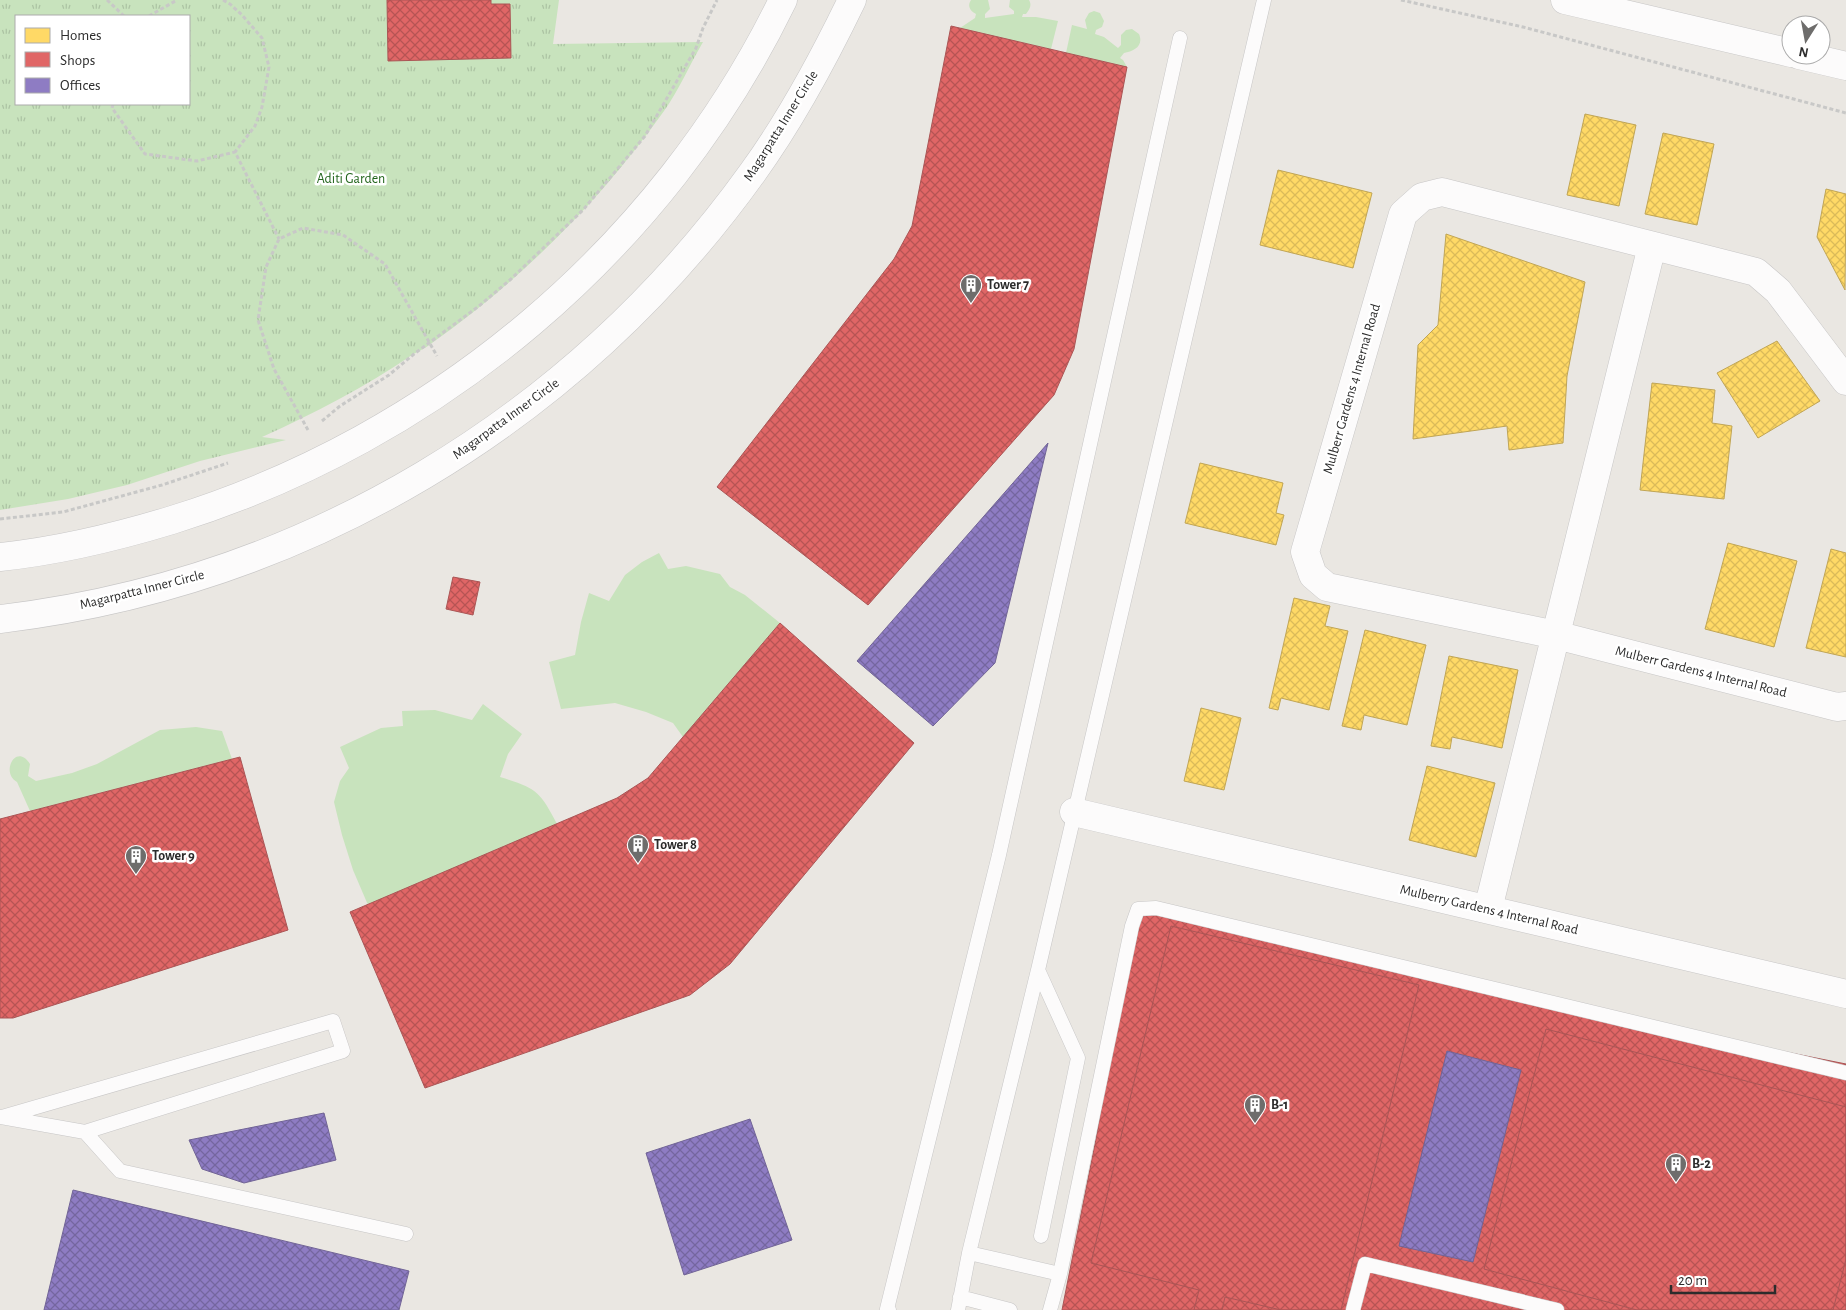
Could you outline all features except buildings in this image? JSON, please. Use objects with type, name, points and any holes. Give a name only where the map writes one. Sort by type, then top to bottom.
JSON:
[{"type":"street","points":[[0,557],[77,544],[140,530],[201,511],[260,488],[324,459],[375,433],[430,400],[482,363],[532,323],[579,281],[624,235],[665,187],[703,136],[738,83],[783,0]]},
{"type":"street","name":"Magarpatta Inner Circle","points":[[0,618],[90,604],[156,589],[221,569],[284,545],[346,518],[406,486],[464,451],[519,412],[572,370],[622,325],[669,277],[713,225],[754,172],[791,115],[825,56],[852,0]]},
{"type":"street","points":[[1566,0],[1781,51]]},
{"type":"street","points":[[1831,62],[1846,66]]},
{"type":"street","name":"Mulberr Gardens 4 Internal Road","points":[[1846,381],[1778,291],[1756,272],[1442,192],[1422,197],[1403,214],[1304,552],[1314,575],[1327,587],[1556,635],[1837,707],[1846,706]]},
{"type":"street","points":[[1488,909],[1652,246]]},
{"type":"street","name":"Mulberry Gardens 4 Internal Road","points":[[1074,812],[1846,994]]},
{"type":"lane","points":[[1010,1310],[959,1304],[969,1253],[1038,970],[1264,0]]},
{"type":"lane","points":[[890,1310],[887,1310],[1001,845],[1180,38]]},
{"type":"lane","points":[[1050,1310],[1060,1274],[1132,926],[1138,909],[1156,908],[1846,1073]]},
{"type":"lane","points":[[1038,970],[1078,1058],[1041,1236]]},
{"type":"lane","points":[[333,1021],[343,1051],[85,1132],[1,1117],[333,1021]]},
{"type":"lane","points":[[85,1132],[120,1172],[406,1234]]},
{"type":"lane","points":[[969,1253],[1060,1274]]},
{"type":"lane","points":[[1353,1310],[1364,1264],[1557,1310]]},
{"type":"path","points":[[107,0],[123,15]]},
{"type":"path","points":[[151,15],[177,0]]},
{"type":"path","points":[[113,105],[112,108],[145,154],[197,161],[235,152],[255,126],[262,107],[270,67],[262,38],[242,15],[223,0]]},
{"type":"path","points":[[318,424],[340,406],[389,375],[479,306],[511,279],[583,210],[645,136],[696,48],[703,28],[717,0]]},
{"type":"path","points":[[1401,0],[1523,27],[1846,113]]},
{"type":"path","points":[[235,152],[279,239]]},
{"type":"path","points":[[324,459],[274,369],[258,320],[266,268],[279,239],[303,228],[343,235],[385,264],[452,383]]},
{"type":"path","points":[[300,435],[313,427]]},
{"type":"path","points":[[0,519],[63,512],[162,485],[237,460]]},
{"type":"green space","name":"Aditi Garden","points":[[0,0],[559,0],[553,44],[703,42],[664,111],[614,176],[558,237],[528,265],[497,293],[430,345],[339,399],[262,437],[286,440],[200,461],[127,485],[68,499],[0,510]]},
{"type":"green space","points":[[971,0],[988,0],[990,9],[985,14],[985,18],[1014,14],[1014,11],[1009,7],[1010,0],[1029,0],[1029,9],[1022,17],[1036,17],[1058,21],[1051,49],[960,28],[975,18],[976,14],[969,6]]},
{"type":"green space","points":[[1094,11],[1100,13],[1104,21],[1102,27],[1096,30],[1095,34],[1104,37],[1118,48],[1121,45],[1121,35],[1126,30],[1132,29],[1139,34],[1139,45],[1131,51],[1124,53],[1120,58],[1127,67],[1066,53],[1072,25],[1087,29],[1085,20],[1089,13]]},
{"type":"green space","points":[[659,553],[668,569],[686,566],[720,574],[730,587],[745,595],[780,623],[683,737],[673,723],[646,712],[615,703],[561,709],[549,662],[575,655],[589,593],[609,601],[625,575],[642,562]]},
{"type":"green space","points":[[483,704],[522,734],[508,754],[500,777],[522,784],[536,792],[546,804],[557,824],[368,905],[353,870],[334,802],[340,781],[349,768],[340,747],[381,728],[403,726],[402,711],[435,710],[472,720]]},
{"type":"green space","points":[[196,727],[222,731],[232,759],[30,811],[17,782],[12,778],[10,772],[12,761],[20,756],[25,758],[30,764],[28,776],[36,781],[72,773],[97,764],[160,730]]},
{"type":"place","name":"Tower 7","points":[[971,304]]},
{"type":"place","name":"Tower 8","points":[[638,864]]},
{"type":"place","name":"Tower 9","points":[[136,875]]},
{"type":"place","name":"B-1","points":[[1255,1124]]},
{"type":"place","name":"B-2","points":[[1676,1183]]}]
